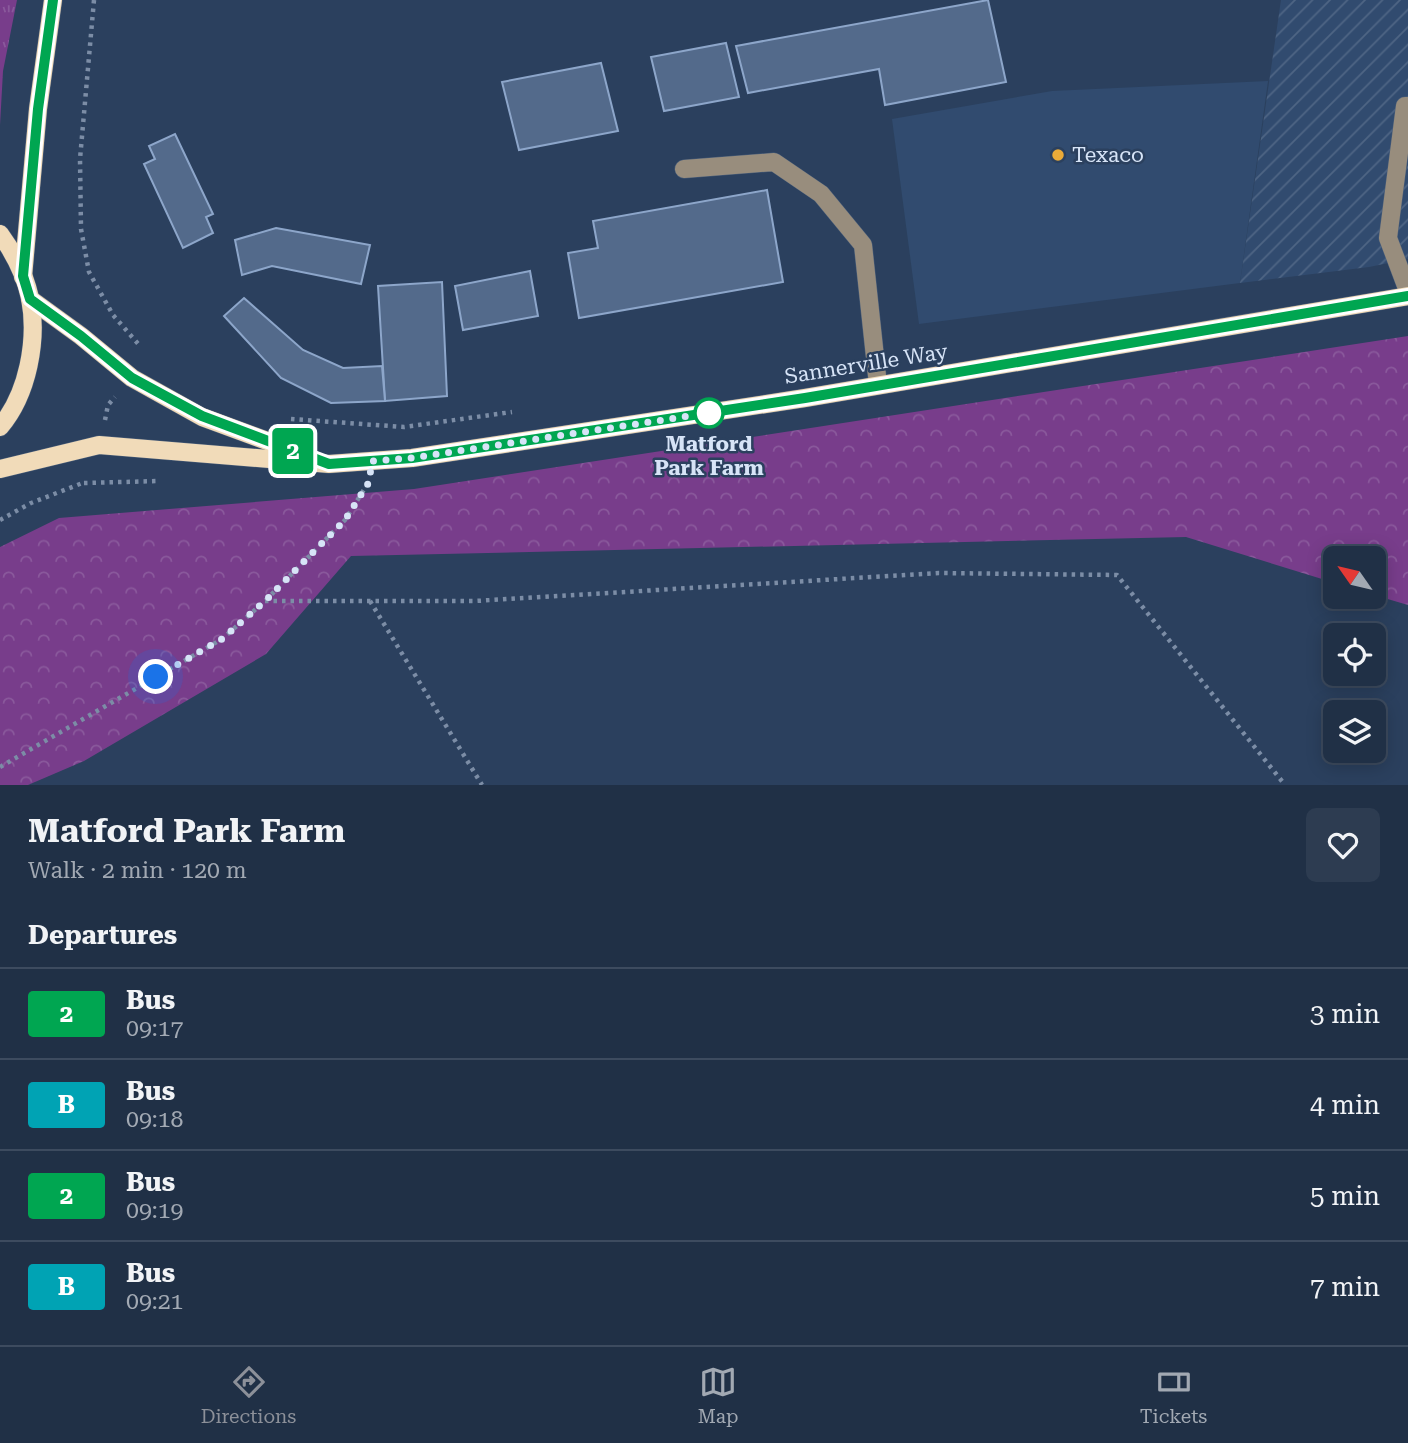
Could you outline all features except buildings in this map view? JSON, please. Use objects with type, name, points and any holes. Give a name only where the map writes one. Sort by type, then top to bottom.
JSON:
[{"type":"main road","points":[[23,276],[38,109],[53,0]]},
{"type":"main road","points":[[0,234],[12,251],[30,299],[32,347],[24,382],[0,427]]},
{"type":"main road","name":"Sannerville Way","points":[[0,469],[99,445],[329,464],[412,458],[878,385],[1408,293]]},
{"type":"main road","name":"Sannerville Way","points":[[30,299],[132,378],[202,416],[329,464]]},
{"type":"lane","points":[[1407,101],[1388,239],[1408,293]]},
{"type":"lane","points":[[684,169],[774,162],[821,194],[863,245],[878,385]]},
{"type":"path","points":[[94,0],[80,159],[81,229],[89,272],[113,315],[141,346]]},
{"type":"path","points":[[290,419],[404,427],[525,410]]},
{"type":"path","points":[[0,767],[222,639],[265,601],[345,520],[369,482],[372,461]]},
{"type":"path","points":[[265,601],[475,601],[939,573],[1117,575],[1285,785]]},
{"type":"path","points":[[369,600],[482,785]]},
{"type":"shaded area","points":[[1281,0],[1408,0],[1408,259],[1369,267],[1240,283]]},
{"type":"shaded area","points":[[1268,81],[1240,283],[919,324],[892,119],[1052,91]]},
{"type":"green space","points":[[0,0],[17,0],[3,71],[0,125]]},
{"type":"green space","points":[[1408,336],[1408,605],[1386,599],[1386,546],[1323,546],[1323,579],[1186,537],[351,556],[266,654],[84,761],[28,785],[0,785],[0,547],[59,518],[414,489]]},
{"type":"bus line","name":"2","points":[[53,0],[38,109],[23,276],[30,299],[132,378],[202,416],[329,464],[412,458],[805,398],[1408,296]]},
{"type":"place","name":"Texaco","points":[[1058,155]]},
{"type":"place","name":"Matford Park Farm","points":[[709,413]]},
{"type":"route","points":[[156,677],[222,639],[265,601],[345,520],[369,482],[372,461],[412,458],[709,413]]}]
